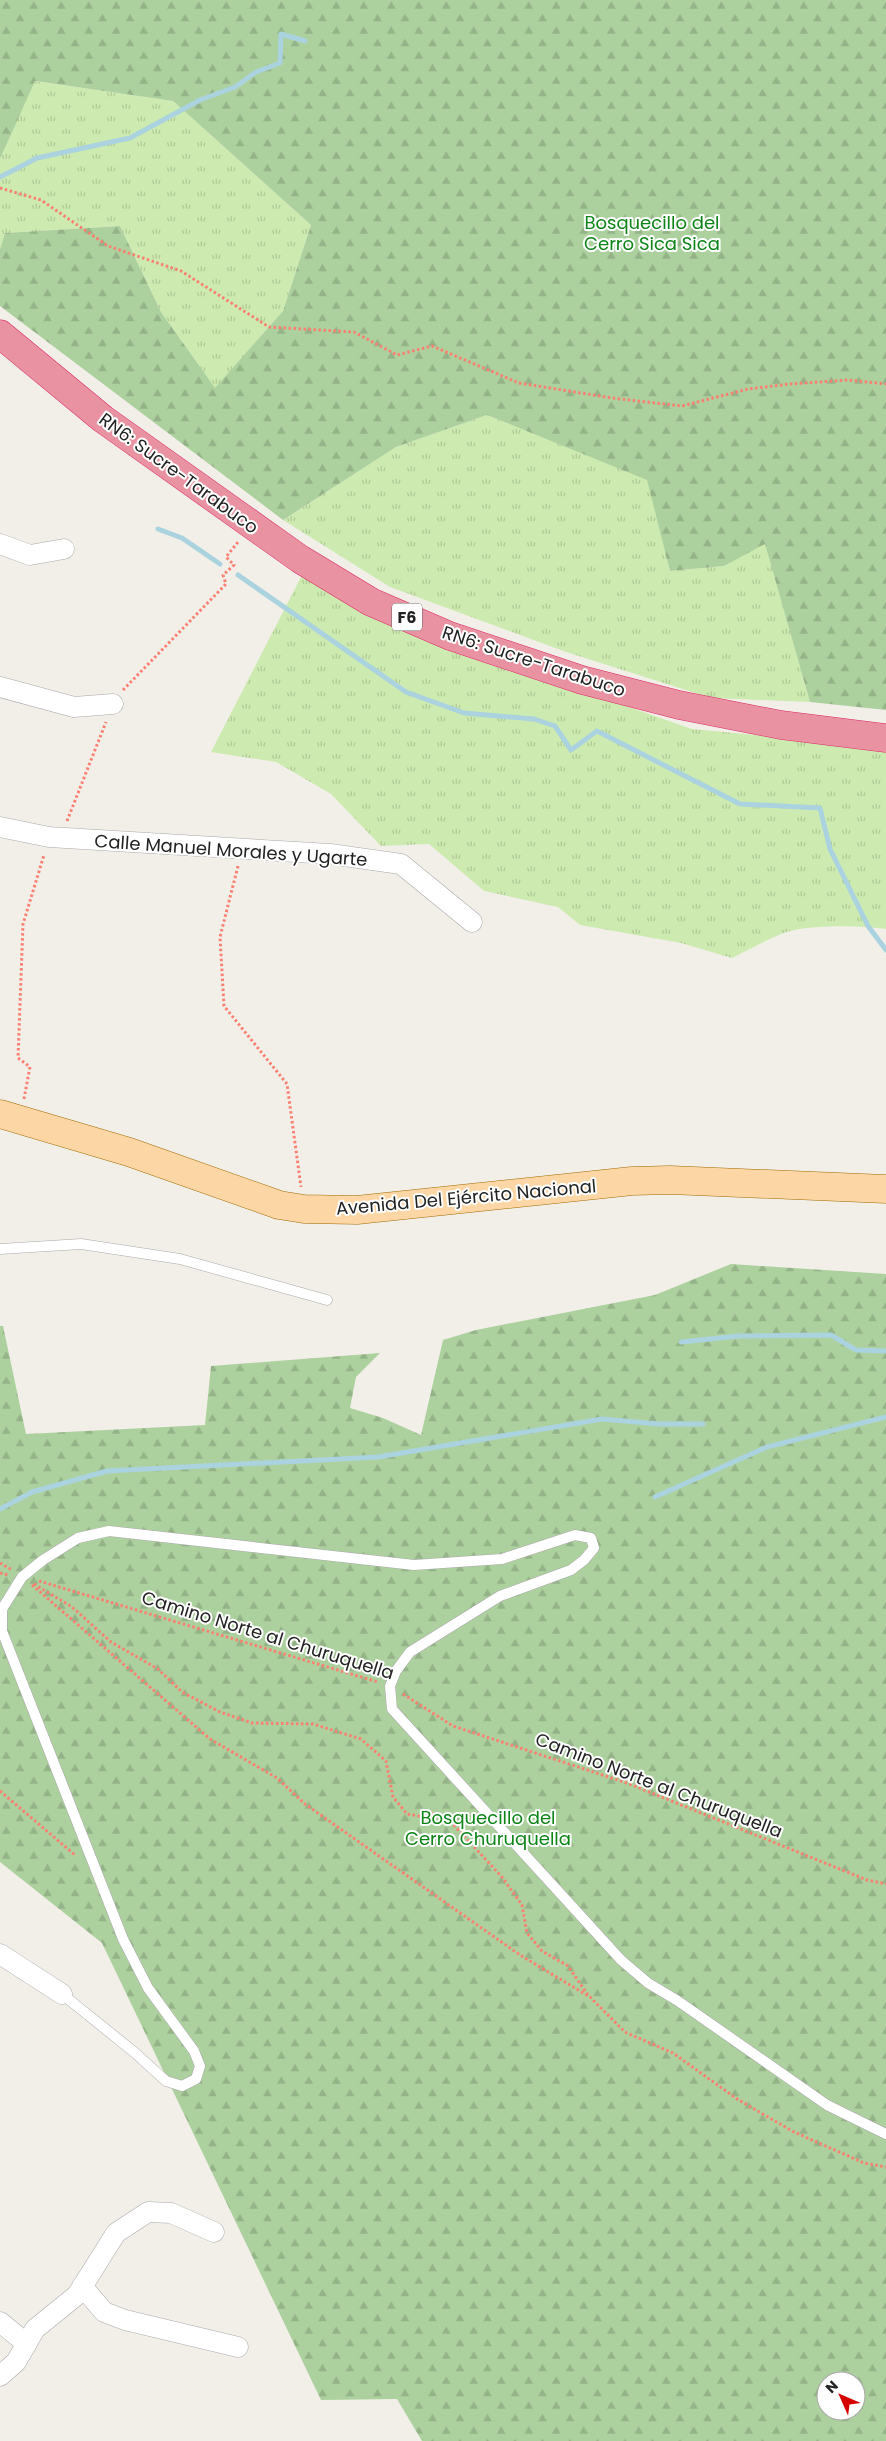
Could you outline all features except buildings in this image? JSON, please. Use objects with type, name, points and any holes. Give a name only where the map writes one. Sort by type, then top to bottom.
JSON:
[{"type":"highway","name":"RN6: Sucre-Tarabuco","points":[[0,334],[103,419],[300,558],[371,602],[450,636],[582,680],[678,705],[781,724],[886,738]]},
{"type":"main road","name":"Avenida Del Ejército Nacional","points":[[10,1117],[129,1152],[279,1205],[304,1209],[357,1210],[632,1180],[886,1189]]},
{"type":"street","points":[[0,544],[30,555],[64,549]]},
{"type":"street","points":[[0,687],[74,707],[113,704]]},
{"type":"street","name":"Calle Manuel Morales y Ugarte","points":[[0,827],[55,838],[330,854],[401,864],[472,922]]},
{"type":"street","points":[[0,1954],[62,1994]]},
{"type":"street","points":[[0,2376],[16,2362],[35,2329],[77,2294],[116,2234],[148,2212],[171,2213],[214,2232]]},
{"type":"street","points":[[82,2286],[104,2312],[125,2320],[238,2347]]},
{"type":"street","points":[[0,2322],[26,2344]]},
{"type":"lane","points":[[0,1250],[81,1244],[180,1258],[327,1300]]},
{"type":"lane","points":[[62,1994],[134,2052],[166,2081],[182,2086],[196,2079],[200,2066],[194,2051],[148,1988],[123,1939],[2,1631],[2,1610],[22,1577],[43,1560],[78,1538],[109,1532],[414,1565],[502,1559],[576,1534],[591,1538],[594,1548],[584,1560],[571,1570],[500,1596],[410,1652],[396,1671],[390,1686],[392,1709],[621,1960],[648,1983],[678,2001],[827,2105],[886,2134]]},
{"type":"path","points":[[0,188],[41,200],[108,246],[181,271],[269,327],[354,332],[396,354],[432,346],[519,383],[612,398],[682,406],[748,389],[790,384],[848,380],[886,384]]},
{"type":"path","points":[[10,1117],[30,1067],[18,1058],[23,924],[55,838],[113,704],[125,687],[226,584],[223,575],[234,565],[226,557],[251,524]]},
{"type":"path","points":[[243,849],[220,938],[224,1006],[286,1084],[304,1209]]},
{"type":"path","name":"Camino Norte al Churuquella","points":[[0,1563],[22,1577],[71,1589],[390,1686],[452,1726],[466,1732],[514,1745],[627,1783],[867,1880],[886,1884]]},
{"type":"path","points":[[0,1573],[22,1577],[72,1607],[111,1642],[158,1669],[182,1692],[220,1712],[252,1723],[313,1724],[361,1739],[386,1761],[393,1797],[407,1814],[425,1817],[434,1814],[449,1820],[502,1877],[522,1905],[528,1933],[542,1951],[568,1966],[590,1997],[625,2032],[673,2053],[737,2099],[794,2132],[864,2162],[886,2167]]},
{"type":"path","points":[[22,1577],[210,1739],[277,1778],[305,1804],[520,1955],[590,1997]]},
{"type":"path","points":[[0,1791],[98,1875]]},
{"type":"green space","name":"Bosquecillo del Cerro Sica Sica","points":[[0,0],[886,0],[886,710],[810,702],[765,544],[724,566],[670,571],[647,480],[487,415],[396,447],[283,520],[0,306],[0,249],[5,233],[120,226],[161,312],[215,388],[283,311],[311,225],[173,101],[35,81],[0,159]]},
{"type":"green space","points":[[34,81],[173,101],[311,225],[283,311],[215,389],[161,312],[120,226],[5,233],[0,249],[0,159]]},
{"type":"green space","points":[[487,415],[648,480],[670,571],[724,566],[765,543],[810,702],[711,698],[566,652],[390,587],[283,520],[396,447]]},
{"type":"green space","points":[[302,575],[563,684],[692,729],[886,747],[886,929],[833,926],[803,928],[781,934],[732,958],[681,943],[580,925],[558,907],[484,891],[429,844],[381,846],[331,794],[276,762],[211,752]]},
{"type":"green space","name":"Bosquecillo del Cerro Churuquella","points":[[731,1264],[886,1274],[886,2441],[422,2441],[397,2399],[321,2400],[102,1943],[0,1862],[0,1326],[3,1326],[26,1434],[205,1425],[211,1366],[380,1353],[356,1377],[350,1408],[383,1418],[421,1435],[443,1340],[476,1330],[655,1295]]},
{"type":"waterway","points":[[0,177],[37,158],[130,138],[200,100],[235,87],[256,72],[280,63],[281,34],[305,41]]},
{"type":"waterway","points":[[158,529],[182,538],[220,564]]},
{"type":"waterway","points":[[238,575],[406,692],[464,713],[534,719],[555,726],[571,750],[597,731],[740,804],[820,808],[830,849],[868,926],[886,950]]},
{"type":"waterway","points":[[681,1342],[739,1336],[831,1335],[856,1350],[886,1351]]},
{"type":"waterway","points":[[655,1497],[767,1447],[886,1417]]},
{"type":"waterway","points":[[0,1509],[32,1492],[107,1471],[378,1457],[602,1419],[659,1424],[703,1424]]}]
